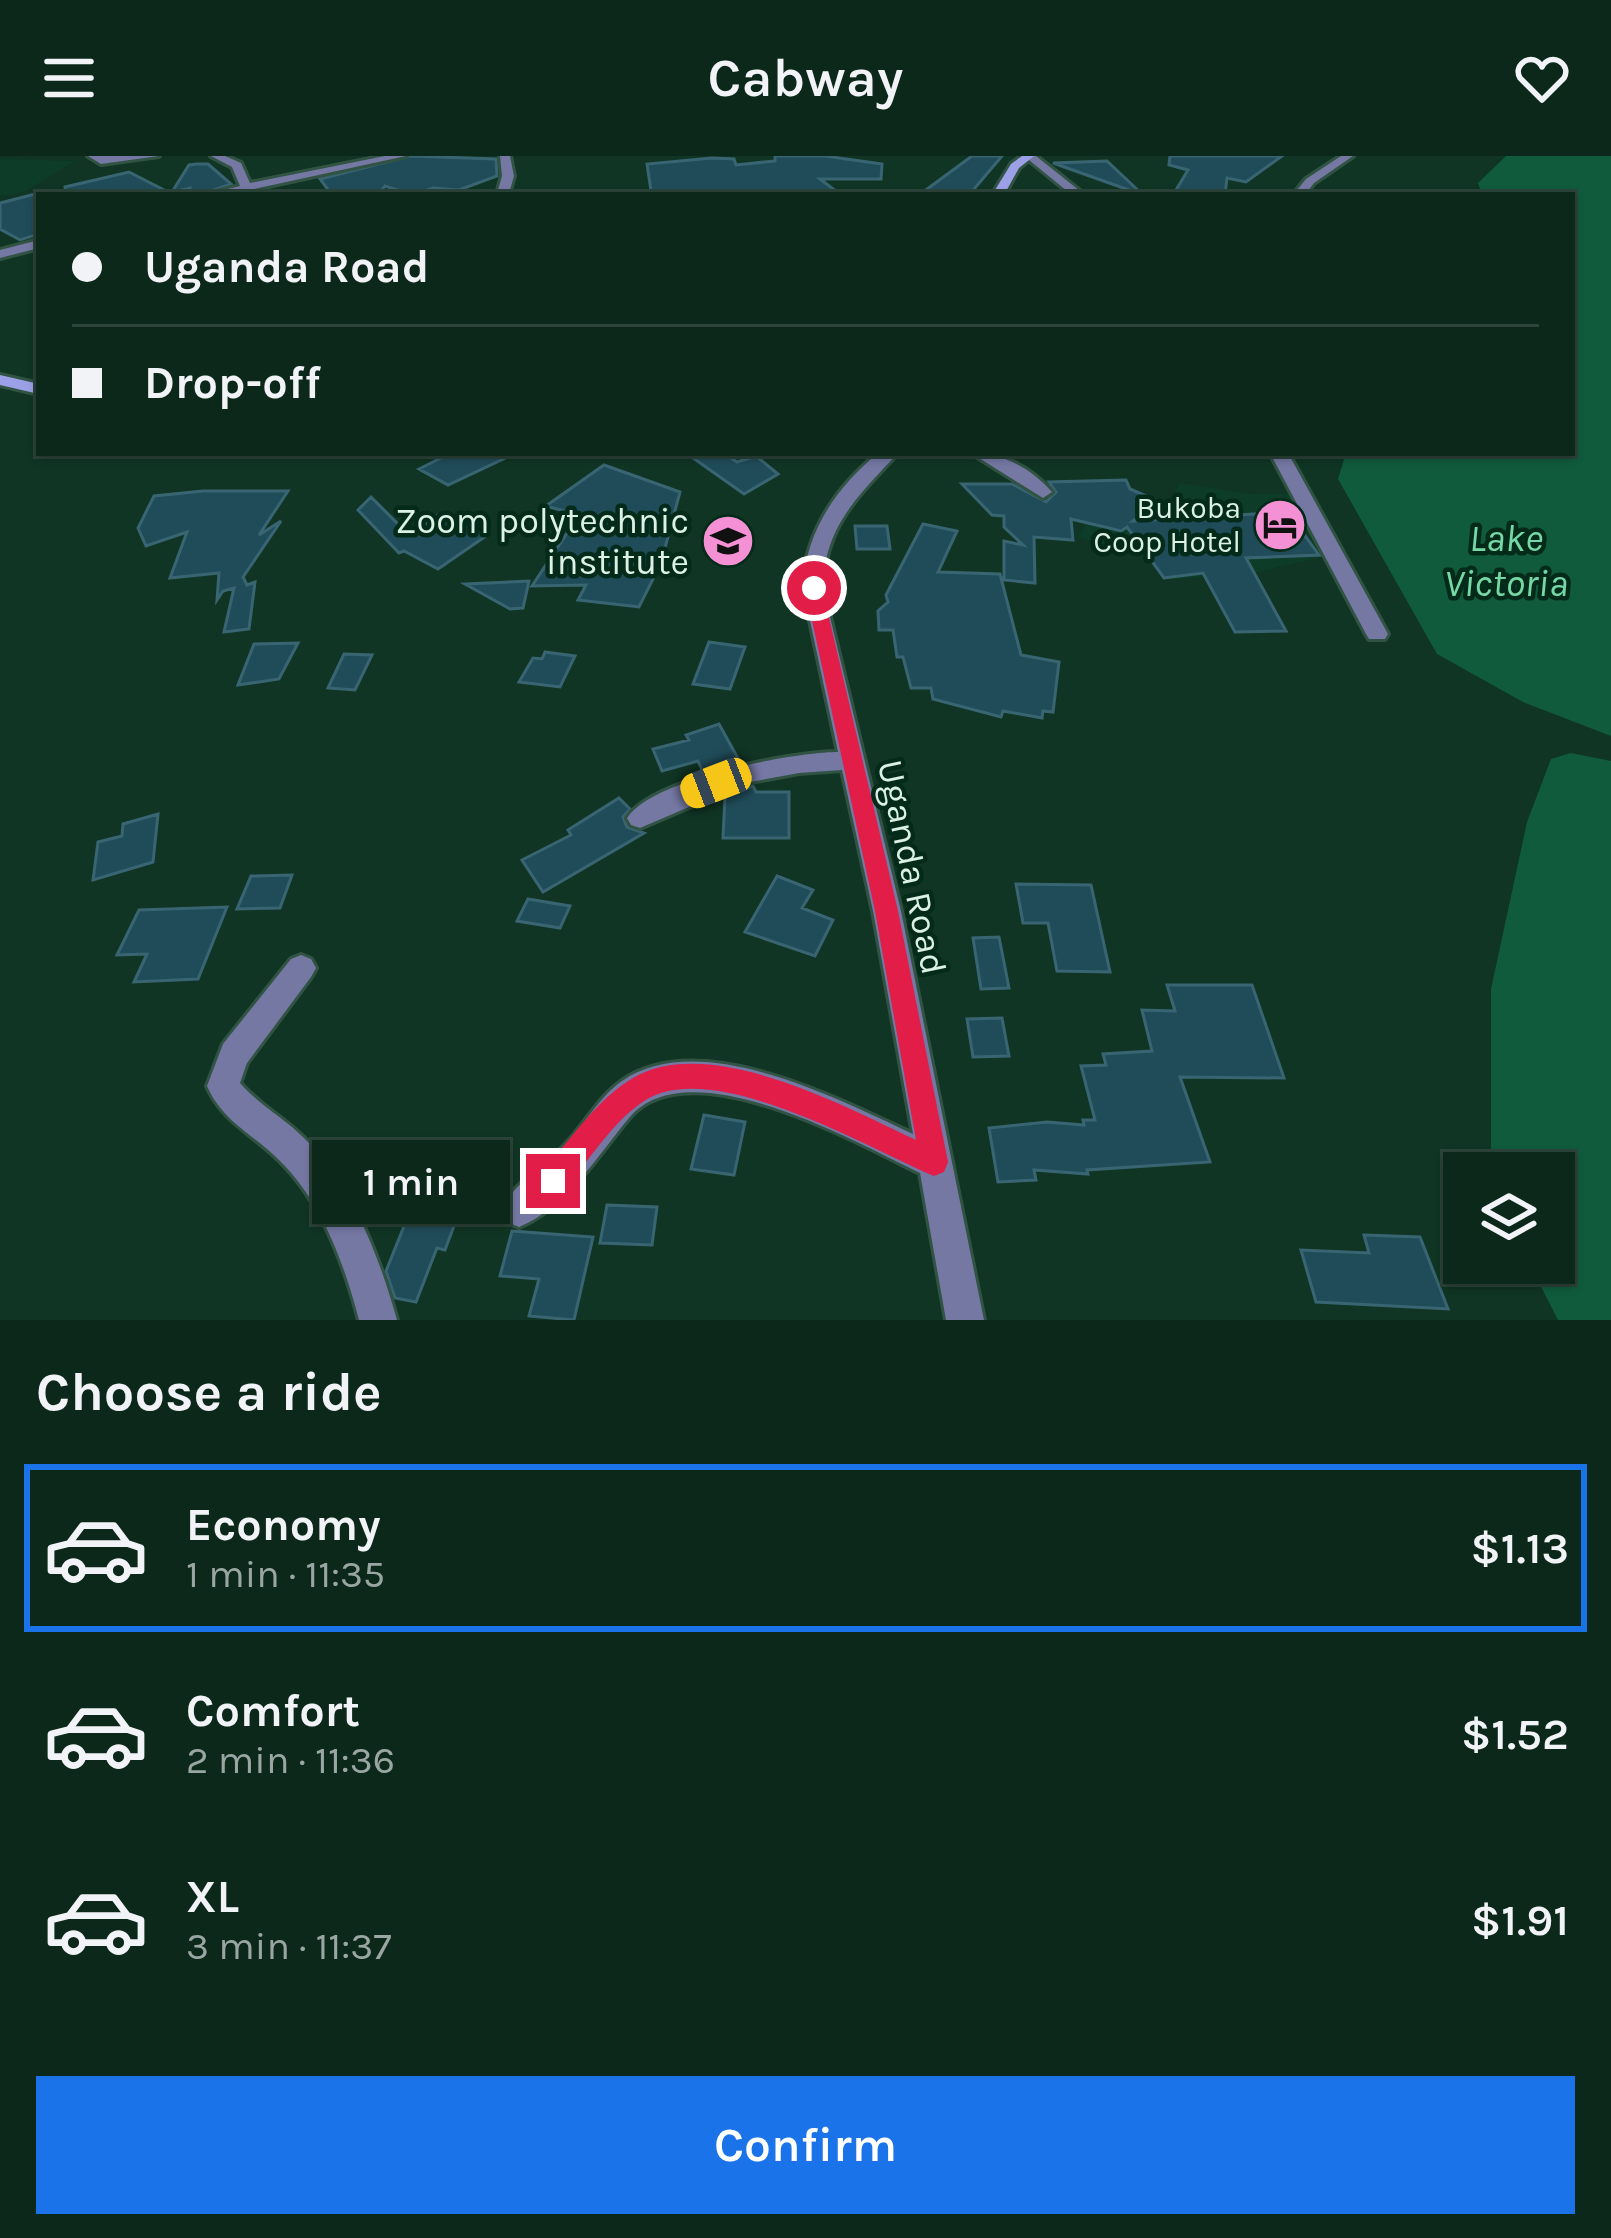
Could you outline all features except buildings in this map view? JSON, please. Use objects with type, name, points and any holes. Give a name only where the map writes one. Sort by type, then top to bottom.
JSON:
[{"type":"main road","points":[[1000,192],[1026,158]]},
{"type":"main road","points":[[0,380],[8,386],[36,389]]},
{"type":"street","points":[[93,156],[101,160],[154,156]]},
{"type":"street","points":[[216,156],[237,165],[246,187]]},
{"type":"street","points":[[287,178],[312,156]]},
{"type":"street","points":[[224,192],[401,156]]},
{"type":"street","points":[[504,190],[505,156]]},
{"type":"street","points":[[1301,192],[1348,156]]},
{"type":"street","points":[[1026,158],[1075,192]]},
{"type":"street","points":[[0,254],[36,245]]},
{"type":"street","name":"Uganda Road","points":[[886,456],[843,497],[812,572],[833,682],[855,761],[960,1318]]},
{"type":"street","points":[[986,456],[1027,477],[1042,492]]},
{"type":"street","points":[[1281,456],[1378,634]]},
{"type":"street","points":[[640,818],[747,772],[812,760],[855,761]]},
{"type":"street","points":[[301,968],[234,1055],[223,1086],[233,1104],[266,1124],[297,1154],[328,1195],[378,1320]]},
{"type":"street","points":[[519,1210],[594,1138],[620,1104],[644,1086],[683,1078],[740,1082],[796,1100],[934,1162]]},
{"type":"shaded area","points":[[0,159],[75,161],[24,192],[0,196]]},
{"type":"shaded area","points":[[1180,483],[1250,494],[1295,494],[1327,556],[1257,572],[1165,580],[1149,558],[1078,537],[1101,501],[1163,513]]},
{"type":"water","name":"Lake Victoria","points":[[1506,156],[1611,156],[1611,736],[1523,702],[1437,654],[1338,479],[1345,456],[1575,456],[1575,192],[1481,192],[1478,183]]},
{"type":"water","points":[[1571,753],[1611,761],[1611,1320],[1558,1320],[1540,1284],[1575,1284],[1575,1152],[1491,1152],[1491,989],[1527,822],[1551,759]]},
{"type":"place","name":"Bukoba Coop Hotel","points":[[1280,525]]},
{"type":"place","name":"Zoom polytechnic institute","points":[[728,541]]},
{"type":"route","points":[[553,1181],[620,1104],[644,1086],[683,1078],[740,1082],[814,1106],[934,1162],[887,911],[814,588]]}]
